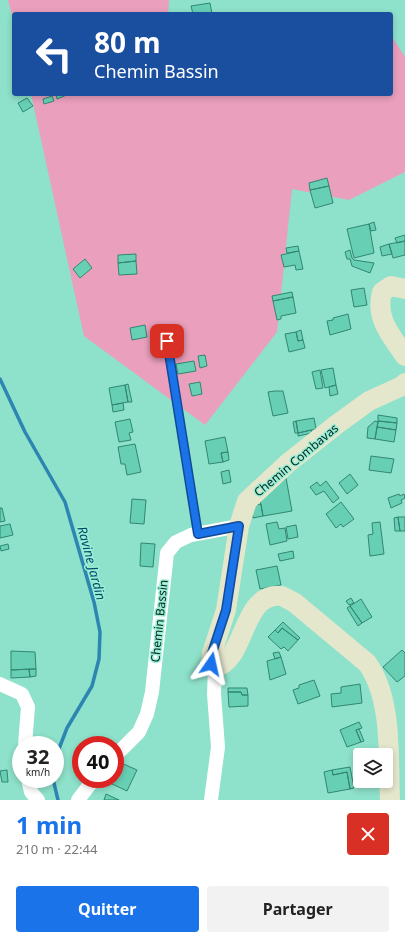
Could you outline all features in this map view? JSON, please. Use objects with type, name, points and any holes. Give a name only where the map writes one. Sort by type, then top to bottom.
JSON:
[{"type":"street","points":[[405,289],[392,286],[382,292],[379,304],[381,317],[387,330],[405,356]]},
{"type":"street","name":"Chemin Combavas","points":[[215,667],[211,664],[212,653],[226,610],[239,526],[247,501],[288,463],[369,401],[402,386],[405,383]]},
{"type":"street","name":"Chemin Bassin","points":[[124,747],[139,732],[147,714],[152,692],[167,553],[176,542],[198,534],[239,526]]},
{"type":"street","points":[[211,800],[218,747],[214,694],[215,667],[220,666],[230,656],[255,608],[268,598],[282,596],[295,603],[367,663],[376,675],[382,694],[386,715],[390,800]]},
{"type":"street","points":[[0,684],[22,694],[28,707],[26,736]]},
{"type":"street","points":[[30,788],[31,792],[38,800]]},
{"type":"street","points":[[78,800],[87,788]]},
{"type":"lane","points":[[167,341],[198,534]]},
{"type":"shaded area","points":[[8,0],[169,0],[168,12],[12,12],[12,15]]},
{"type":"shaded area","points":[[393,38],[405,57],[405,172],[349,200],[292,189],[277,332],[205,425],[84,336],[31,96],[393,96]]},
{"type":"building","points":[[210,3],[212,12],[192,12],[191,6]]},
{"type":"building","points":[[52,96],[54,101],[44,104],[43,99]]},
{"type":"building","points":[[56,96],[64,96],[57,99]]},
{"type":"building","points":[[27,98],[33,106],[23,112],[18,103]]},
{"type":"building","points":[[327,178],[329,186],[310,190],[309,183]]},
{"type":"building","points":[[329,186],[333,203],[315,208],[310,190]]},
{"type":"building","points":[[374,222],[376,230],[371,231],[369,224]]},
{"type":"building","points":[[369,224],[374,253],[354,258],[347,229]]},
{"type":"building","points":[[405,235],[405,241],[397,243],[395,238]]},
{"type":"building","points":[[405,241],[405,255],[393,258],[389,244]]},
{"type":"building","points":[[389,244],[392,254],[382,256],[380,247]]},
{"type":"building","points":[[298,246],[299,251],[287,253],[286,248]]},
{"type":"building","points":[[350,250],[354,260],[374,263],[370,273],[352,266],[350,259],[347,259],[345,252]]},
{"type":"building","points":[[299,251],[303,269],[296,270],[295,265],[284,267],[281,255]]},
{"type":"building","points":[[136,254],[136,261],[118,263],[118,255]]},
{"type":"building","points":[[85,259],[92,268],[80,278],[73,269]]},
{"type":"building","points":[[136,261],[137,274],[119,275],[118,263]]},
{"type":"building","points":[[364,288],[367,305],[354,307],[351,290]]},
{"type":"building","points":[[292,292],[293,297],[273,301],[272,296]]},
{"type":"building","points":[[293,297],[296,313],[281,316],[281,319],[277,320],[273,301]]},
{"type":"building","points":[[348,314],[351,329],[330,335],[327,321]]},
{"type":"building","points":[[145,325],[147,337],[132,340],[130,328]]},
{"type":"building","points":[[301,330],[303,340],[298,341],[296,332]]},
{"type":"building","points":[[296,332],[298,341],[303,340],[305,348],[289,352],[285,334]]},
{"type":"building","points":[[205,355],[207,366],[200,368],[198,356]]},
{"type":"building","points":[[194,361],[196,371],[178,374],[176,364]]},
{"type":"building","points":[[333,368],[336,385],[325,388],[321,370]]},
{"type":"building","points":[[320,370],[323,388],[316,389],[312,372]]},
{"type":"building","points":[[200,382],[202,394],[192,396],[189,384]]},
{"type":"building","points":[[128,384],[132,402],[128,402],[125,385]]},
{"type":"building","points":[[125,385],[128,402],[112,405],[109,388]]},
{"type":"building","points":[[336,385],[338,394],[330,396],[329,387]]},
{"type":"building","points":[[283,391],[288,413],[273,416],[268,392]]},
{"type":"building","points":[[123,403],[124,410],[113,412],[112,405]]},
{"type":"building","points":[[378,415],[397,418],[397,423],[378,421]]},
{"type":"building","points":[[314,418],[316,429],[298,433],[296,421]]},
{"type":"building","points":[[130,419],[133,432],[129,433],[131,440],[119,442],[115,422]]},
{"type":"building","points":[[296,421],[298,433],[295,433],[293,422]]},
{"type":"building","points":[[375,421],[378,422],[375,439],[367,438],[368,427]]},
{"type":"building","points":[[378,421],[397,423],[396,430],[377,427]]},
{"type":"building","points":[[377,427],[396,430],[394,442],[375,439]]},
{"type":"building","points":[[311,430],[312,433],[298,436],[298,433]]},
{"type":"building","points":[[225,437],[228,452],[221,453],[223,462],[209,464],[205,441]]},
{"type":"building","points":[[135,444],[141,472],[127,475],[125,464],[121,464],[118,447]]},
{"type":"building","points":[[228,452],[229,460],[223,462],[221,453]]},
{"type":"building","points":[[371,456],[394,459],[391,473],[369,470]]},
{"type":"building","points":[[229,470],[231,482],[223,484],[221,472]]},
{"type":"building","points":[[350,474],[358,485],[347,494],[339,483]]},
{"type":"building","points":[[286,478],[292,511],[263,516],[260,500]]},
{"type":"building","points":[[326,481],[339,498],[333,503],[324,491],[316,495],[310,487],[317,482],[320,486]]},
{"type":"building","points":[[399,494],[400,496],[404,494],[405,498],[401,500],[402,503],[391,508],[388,498]]},
{"type":"building","points":[[132,499],[146,500],[144,524],[130,523]]},
{"type":"building","points":[[341,502],[354,519],[343,527],[341,524],[336,528],[326,514]]},
{"type":"building","points":[[261,504],[263,516],[253,518],[251,506]]},
{"type":"building","points":[[0,508],[2,508],[5,521],[0,522]]},
{"type":"building","points":[[398,517],[400,531],[395,531],[394,518]]},
{"type":"building","points":[[398,517],[405,517],[405,531],[400,531]]},
{"type":"building","points":[[277,522],[279,529],[285,528],[287,541],[270,545],[266,524]]},
{"type":"building","points":[[380,522],[384,554],[370,556],[368,535],[373,534],[372,523]]},
{"type":"building","points":[[10,524],[13,535],[0,538],[0,526]]},
{"type":"building","points":[[296,525],[298,537],[288,539],[286,527]]},
{"type":"building","points":[[141,543],[155,544],[153,567],[140,566]]},
{"type":"building","points":[[8,544],[9,549],[1,551],[0,546]]},
{"type":"building","points":[[293,551],[294,558],[280,561],[278,554]]},
{"type":"building","points":[[277,566],[281,585],[260,589],[256,570]]},
{"type":"building","points":[[351,598],[354,603],[349,605],[346,601]]},
{"type":"building","points":[[361,599],[372,617],[362,623],[350,606]]},
{"type":"building","points":[[350,606],[362,623],[358,626],[347,608]]},
{"type":"building","points":[[283,622],[300,638],[298,640],[282,628],[278,633],[275,630]]},
{"type":"building","points":[[282,628],[298,640],[288,651],[284,647],[281,649],[268,637],[275,630],[278,633]]},
{"type":"building","points":[[402,650],[405,653],[405,676],[397,682],[383,667]]},
{"type":"building","points":[[11,651],[35,652],[36,669],[11,670]]},
{"type":"building","points":[[279,652],[281,657],[275,659],[273,653]]},
{"type":"building","points":[[281,657],[286,674],[270,680],[267,661]]},
{"type":"building","points":[[29,669],[36,669],[36,676],[30,677]]},
{"type":"building","points":[[29,669],[30,677],[11,678],[11,670]]},
{"type":"building","points":[[314,680],[320,696],[298,704],[293,690],[299,688],[299,685]]},
{"type":"building","points":[[360,684],[362,703],[332,707],[331,694],[341,693],[341,687]]},
{"type":"building","points":[[228,688],[247,688],[248,695],[242,695],[241,692],[228,692]]},
{"type":"building","points":[[228,692],[241,692],[242,695],[248,695],[248,706],[229,707]]},
{"type":"building","points":[[359,722],[362,728],[356,730],[361,742],[347,747],[340,730]]},
{"type":"building","points":[[359,729],[364,741],[361,742],[356,730]]},
{"type":"building","points":[[124,764],[137,770],[127,791],[121,788],[124,788]]},
{"type":"building","points":[[350,767],[354,788],[350,789],[347,772],[333,775],[332,770]]},
{"type":"building","points":[[7,770],[8,782],[2,782],[0,771]]},
{"type":"building","points":[[332,770],[333,775],[347,772],[350,789],[328,793],[324,772]]},
{"type":"building","points":[[106,794],[119,800],[104,800]]},
{"type":"waterway","name":"Ravine Jardin","points":[[0,379],[25,432],[65,502],[94,602],[100,632],[99,659],[92,686],[67,728],[64,736]]},
{"type":"waterway","name":"Ravine Jardin","points":[[55,788],[58,800]]},
{"type":"route","points":[[167,341],[198,534],[239,526],[226,610],[212,653],[211,664]]}]
